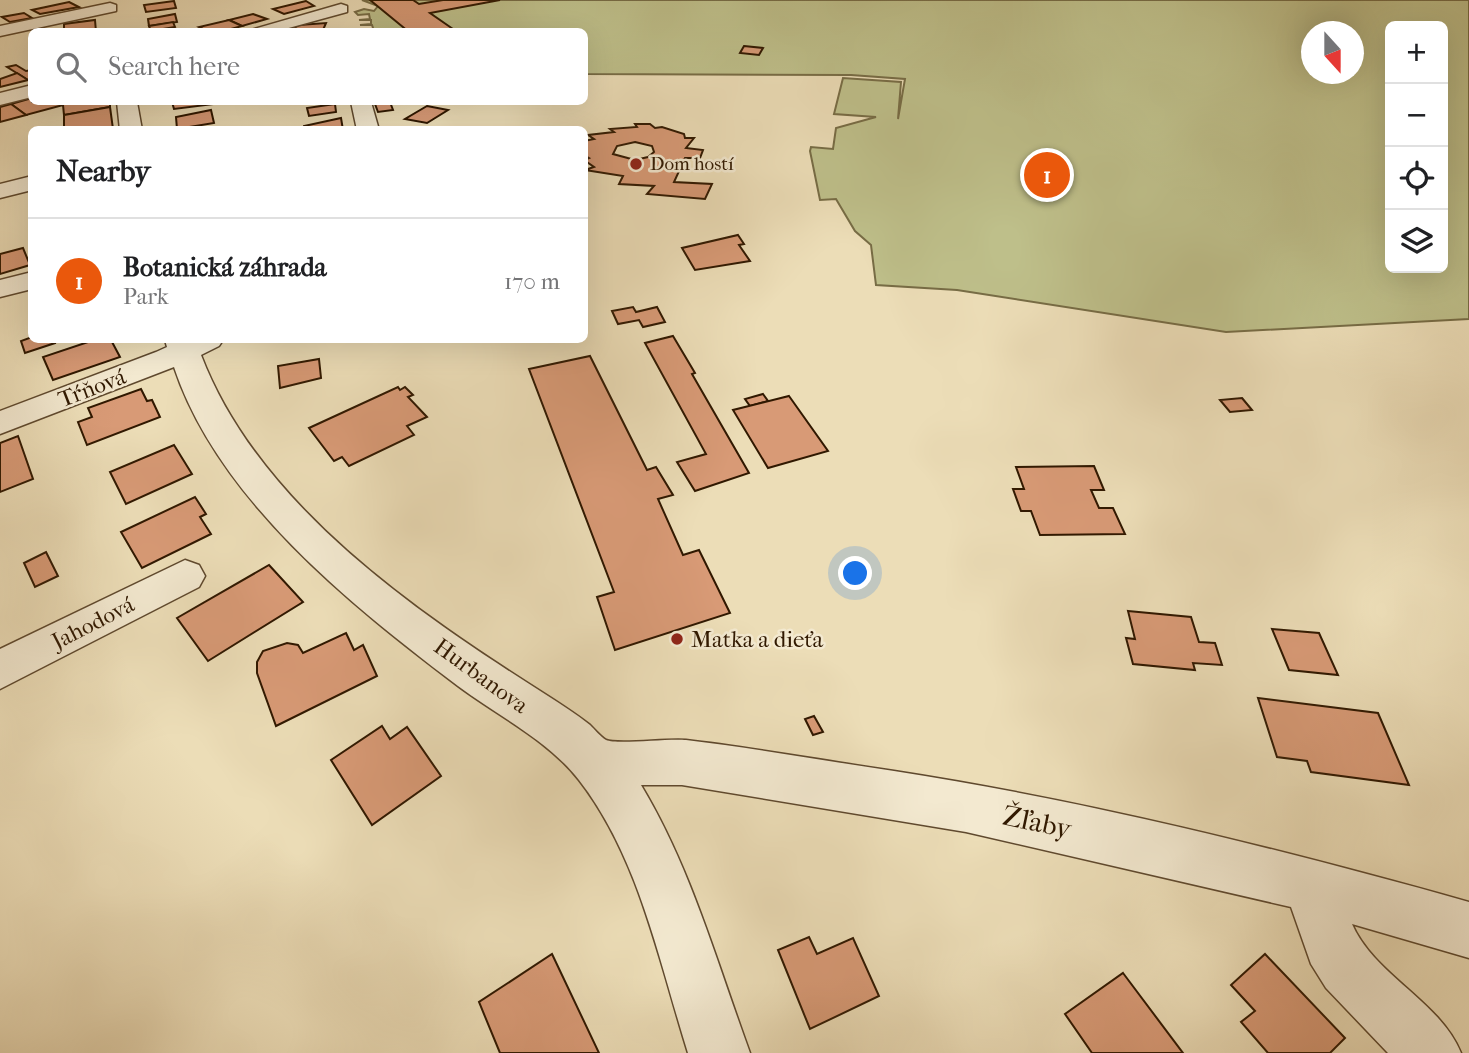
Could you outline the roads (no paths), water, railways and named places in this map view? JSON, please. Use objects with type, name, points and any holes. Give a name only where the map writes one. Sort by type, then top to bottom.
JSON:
[{"type":"street","points":[[0,31],[110,9]]},
{"type":"street","points":[[268,28],[339,11]]},
{"type":"street","points":[[0,99],[28,92]]},
{"type":"street","points":[[127,105],[130,126]]},
{"type":"street","points":[[362,105],[367,126]]},
{"type":"street","points":[[0,191],[28,184]]},
{"type":"street","points":[[0,289],[28,281]]},
{"type":"street","name":"Tŕňová","points":[[0,423],[190,344]]},
{"type":"street","name":"Hurbanova","points":[[190,344],[192,377],[241,462],[288,516],[367,590],[477,674],[576,743],[597,763],[626,808],[654,867],[719,1053]]},
{"type":"street","name":"Jahodová","points":[[0,670],[185,576]]},
{"type":"street","name":"Žľaby","points":[[597,763],[682,762],[966,807],[1135,843],[1311,885],[1469,930]]},
{"type":"street","points":[[1311,885],[1331,944],[1346,968],[1430,1053]]},
{"type":"place","name":"Dom hostí","points":[[636,164]]},
{"type":"place","name":"Botanická záhrada","points":[[1047,175]]},
{"type":"place","name":"Matka a dieťa","points":[[677,639]]}]
